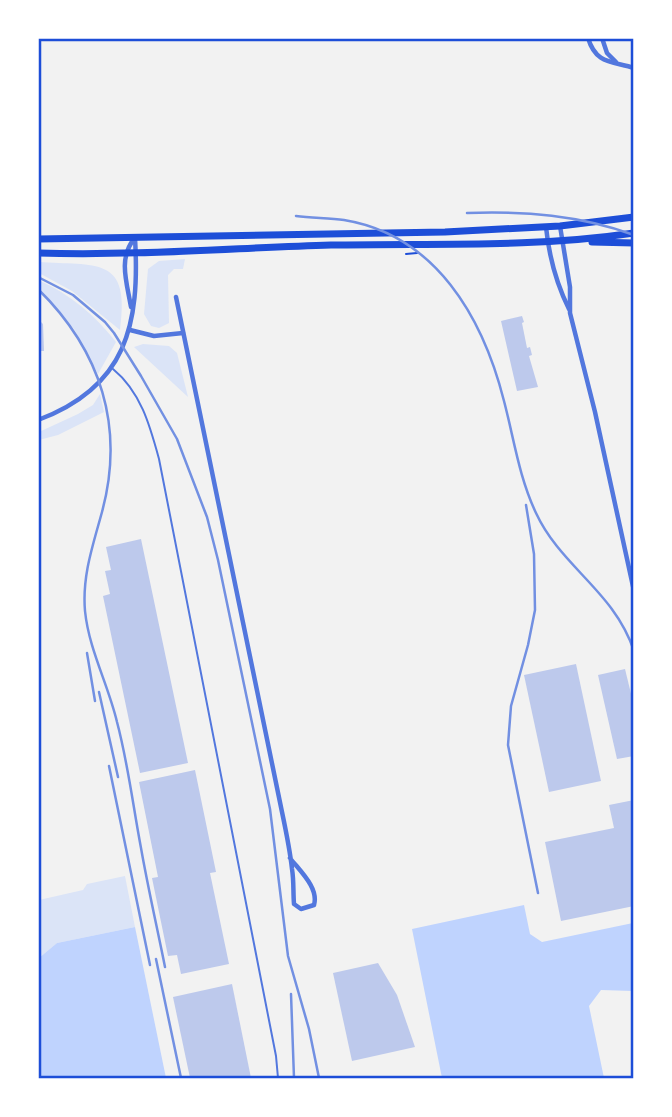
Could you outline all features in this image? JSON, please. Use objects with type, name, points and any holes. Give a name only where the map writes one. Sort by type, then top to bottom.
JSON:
[{"type":"main road","points":[[38,239],[433,232],[560,226],[634,217]]},
{"type":"main road","points":[[38,253],[135,253],[253,247],[562,241],[634,233]]},
{"type":"main road","points":[[581,240],[634,243]]},
{"type":"street","points":[[588,38],[596,56],[634,68]]},
{"type":"street","points":[[602,38],[607,53],[617,62]]},
{"type":"street","points":[[546,226],[559,289],[570,313],[598,423],[634,591]]},
{"type":"street","points":[[560,226],[570,287],[570,313]]},
{"type":"street","points":[[38,420],[82,398],[100,383],[111,368],[130,330],[136,287],[135,238]]},
{"type":"street","points":[[132,314],[124,267],[125,253],[135,238]]},
{"type":"street","points":[[176,297],[290,858],[294,904],[301,909],[310,907],[316,901],[314,891],[290,858]]},
{"type":"street","points":[[130,330],[154,336],[183,333]]},
{"type":"lane","points":[[111,368],[121,376],[142,407],[159,459],[276,1056],[278,1079]]},
{"type":"shaded area","points":[[185,259],[183,269],[174,269],[168,275],[169,323],[159,328],[151,326],[144,314],[148,269],[159,261]]},
{"type":"shaded area","points":[[38,262],[92,265],[105,269],[114,277],[120,288],[120,330],[72,291],[39,273]]},
{"type":"shaded area","points":[[38,280],[81,306],[116,342],[98,374],[74,329],[39,287]]},
{"type":"shaded area","points":[[143,344],[169,346],[177,353],[188,397],[134,347]]},
{"type":"shaded area","points":[[100,394],[104,412],[58,435],[39,440],[39,432],[93,405]]},
{"type":"shaded area","points":[[125,876],[135,927],[57,943],[39,958],[39,900],[83,890],[87,884]]},
{"type":"water","points":[[524,905],[530,934],[542,942],[633,923],[633,991],[601,990],[589,1006],[604,1078],[442,1078],[412,929]]},
{"type":"water","points":[[135,927],[166,1078],[39,1078],[39,958],[57,943]]},
{"type":"building","points":[[522,316],[527,348],[530,347],[532,355],[529,356],[538,387],[517,391],[501,321]]},
{"type":"building","points":[[38,319],[43,324],[44,351],[38,351]]},
{"type":"building","points":[[141,539],[188,763],[140,773],[103,596],[110,594],[105,571],[111,570],[106,547]]},
{"type":"building","points":[[576,664],[601,781],[549,792],[524,675]]},
{"type":"building","points":[[625,669],[634,706],[634,756],[617,759],[598,675]]},
{"type":"building","points":[[195,770],[216,872],[210,873],[229,964],[181,974],[177,955],[168,956],[152,878],[158,877],[139,782]]},
{"type":"building","points":[[634,800],[634,906],[561,921],[545,842],[614,828],[609,805]]},
{"type":"building","points":[[378,963],[397,995],[415,1047],[352,1061],[333,973]]},
{"type":"building","points":[[232,984],[251,1078],[190,1078],[173,997]]},
{"type":"railway","points":[[467,213],[552,216],[593,223],[634,235]]},
{"type":"railway","points":[[296,216],[344,220],[376,229],[405,243],[430,262],[451,285],[468,311],[495,370],[521,472],[536,513],[559,549],[614,612],[634,651]]},
{"type":"railway","points":[[38,277],[73,295],[114,333],[177,439],[207,517],[270,809],[288,956],[309,1029],[319,1078]]},
{"type":"railway","points":[[38,289],[60,313],[92,364],[108,420],[111,450],[108,481],[87,573],[85,611],[90,639],[121,737],[165,967]]},
{"type":"railway","points":[[526,505],[534,554],[535,610],[511,706],[508,745],[538,893]]},
{"type":"railway","points":[[87,653],[95,701]]},
{"type":"railway","points":[[99,692],[118,777]]},
{"type":"railway","points":[[109,766],[150,965]]},
{"type":"railway","points":[[156,959],[181,1078]]},
{"type":"railway","points":[[291,994],[294,1078]]}]
